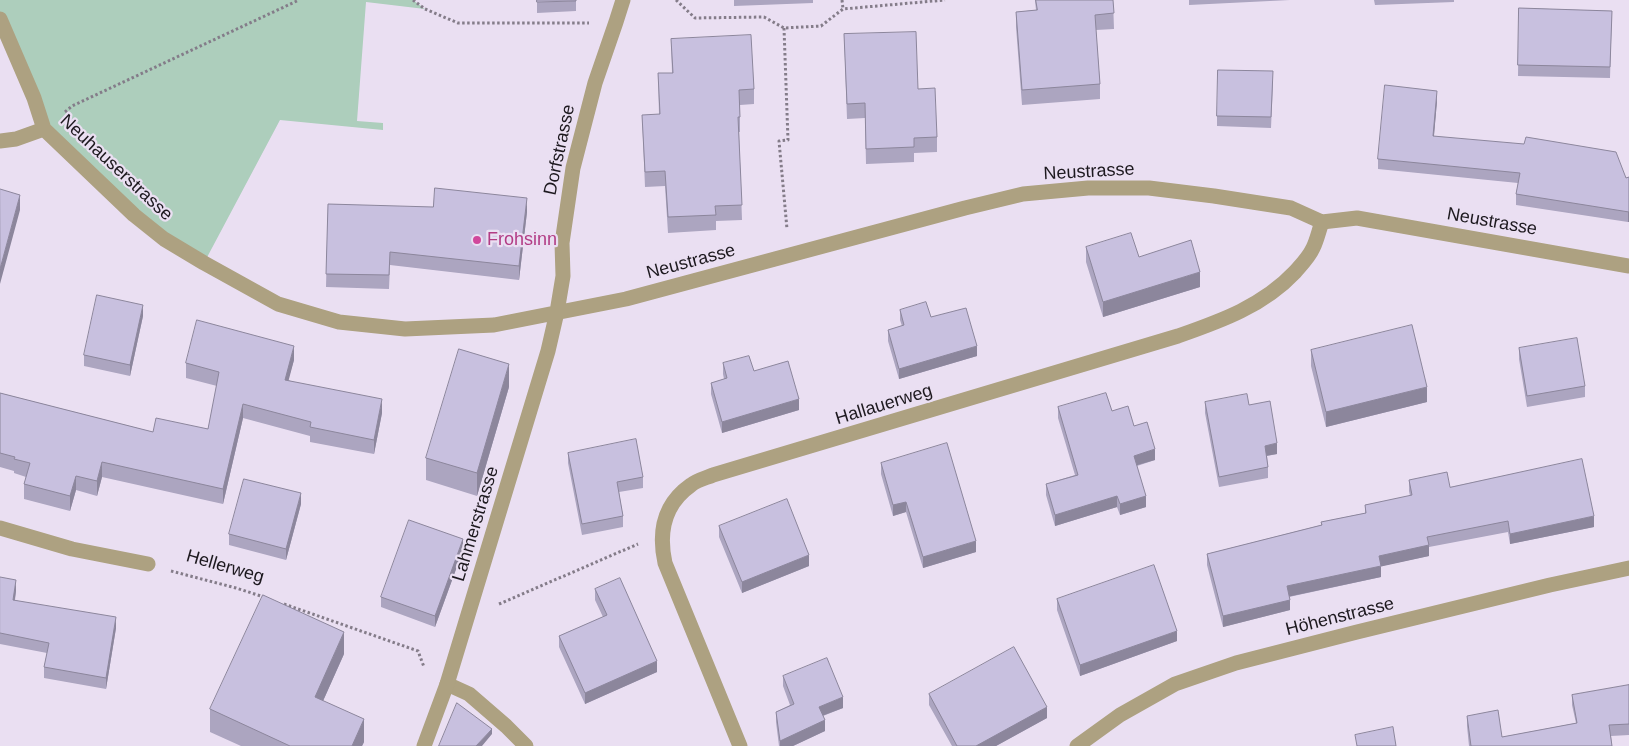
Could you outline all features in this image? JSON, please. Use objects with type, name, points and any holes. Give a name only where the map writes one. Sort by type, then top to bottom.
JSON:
[{"type":"street","name":"Dorfstrasse","points":[[557,312],[563,276],[562,243],[572,168],[594,83],[623,0]]},
{"type":"street","name":"Neuhauserstrasse","points":[[0,19],[34,98],[44,129],[134,215],[164,239],[278,304],[339,322],[405,328],[494,324],[557,312]]},
{"type":"street","points":[[0,141],[16,139],[44,129]]},
{"type":"street","name":"Neustrasse","points":[[557,312],[626,299],[789,254],[1023,194],[1088,188],[1149,188],[1214,196],[1291,208],[1322,222],[1357,218],[1629,266]]},
{"type":"street","name":"Hallauerweg","points":[[740,746],[665,563],[662,548],[661,534],[667,514],[677,497],[692,483],[713,475],[1178,336],[1232,317],[1271,294],[1289,278],[1305,261],[1314,247],[1322,222]]},
{"type":"street","name":"Lahmerstrasse","points":[[424,746],[447,684],[542,371],[557,312]]},
{"type":"street","points":[[0,528],[72,549],[148,564]]},
{"type":"street","name":"Höhenstrasse","points":[[1077,746],[1120,715],[1175,684],[1236,664],[1357,632],[1550,585],[1629,568]]},
{"type":"street","points":[[447,684],[469,694],[526,746]]},
{"type":"path","points":[[44,129],[72,106],[299,0]]},
{"type":"path","points":[[413,0],[425,9],[458,24],[616,22]]},
{"type":"path","points":[[676,0],[695,18],[764,17],[784,28],[821,26],[843,9],[945,0]]},
{"type":"path","points":[[842,0],[843,9]]},
{"type":"path","points":[[784,28],[788,140],[779,141],[789,254]]},
{"type":"path","points":[[499,604],[661,534]]},
{"type":"path","name":"Hellerweg","points":[[148,564],[272,600]]},
{"type":"path","name":"Hellerweg","points":[[281,604],[418,651],[429,678],[447,684]]},
{"type":"green space","points":[[0,0],[413,0],[425,9],[366,2],[357,121],[383,123],[383,130],[280,120],[204,263],[164,239],[44,129],[0,19]]},
{"type":"building","points":[[537,0],[576,0],[576,1],[537,2]]},
{"type":"building","points":[[1036,0],[1113,0],[1114,13],[1095,15],[1100,84],[1022,90],[1016,12],[1037,10]]},
{"type":"building","points":[[1519,8],[1612,11],[1610,67],[1518,65]]},
{"type":"building","points":[[916,32],[918,89],[935,88],[937,137],[914,138],[914,147],[866,149],[865,103],[847,104],[844,34]]},
{"type":"building","points":[[751,35],[754,89],[739,90],[740,117],[738,117],[742,205],[715,206],[716,215],[668,217],[665,171],[645,172],[642,115],[660,114],[658,73],[673,73],[671,39]]},
{"type":"building","points":[[1218,70],[1273,71],[1271,117],[1217,116]]},
{"type":"building","points":[[1385,85],[1437,91],[1433,136],[1524,144],[1526,137],[1616,152],[1626,178],[1629,177],[1629,212],[1516,194],[1520,173],[1378,159]]},
{"type":"building","points":[[435,188],[527,198],[519,266],[390,252],[389,275],[326,274],[328,204],[433,207]]},
{"type":"building","points":[[0,189],[20,195],[0,269]]},
{"type":"building","points":[[1131,233],[1139,257],[1191,240],[1200,272],[1103,302],[1086,247]]},
{"type":"building","points":[[97,295],[143,305],[130,365],[84,355]]},
{"type":"building","points":[[926,302],[931,317],[966,308],[977,346],[899,369],[888,330],[904,325],[900,310]]},
{"type":"building","points":[[197,320],[294,346],[285,380],[382,399],[374,440],[310,427],[311,422],[243,404],[223,489],[102,462],[97,481],[76,476],[70,496],[24,484],[30,463],[0,453],[0,393],[153,432],[156,418],[208,429],[219,372],[186,363]]},
{"type":"building","points":[[1412,325],[1427,387],[1326,412],[1311,350]]},
{"type":"building","points":[[1577,338],[1585,386],[1527,396],[1519,348]]},
{"type":"building","points":[[459,349],[509,364],[477,473],[426,458]]},
{"type":"building","points":[[749,356],[754,371],[788,361],[799,399],[722,422],[711,383],[727,378],[723,363]]},
{"type":"building","points":[[1106,393],[1112,411],[1128,406],[1134,426],[1147,422],[1155,449],[1134,456],[1146,496],[1120,504],[1117,496],[1055,515],[1046,484],[1078,475],[1058,407]]},
{"type":"building","points":[[1247,394],[1249,405],[1270,401],[1277,443],[1265,446],[1268,467],[1219,477],[1205,402]]},
{"type":"building","points":[[636,439],[643,477],[617,482],[623,516],[582,524],[568,453]]},
{"type":"building","points":[[947,443],[976,541],[923,557],[906,502],[893,505],[881,463]]},
{"type":"building","points":[[1582,459],[1594,516],[1510,534],[1508,521],[1427,537],[1429,545],[1379,556],[1381,566],[1287,586],[1290,600],[1223,616],[1207,554],[1322,525],[1321,522],[1366,513],[1365,505],[1412,495],[1409,480],[1447,472],[1450,487]]},
{"type":"building","points":[[244,479],[301,493],[286,549],[229,534]]},
{"type":"building","points":[[787,499],[809,555],[742,582],[719,526]]},
{"type":"building","points":[[409,520],[463,539],[435,616],[381,597]]},
{"type":"building","points":[[1154,565],[1177,631],[1080,665],[1057,599]]},
{"type":"building","points":[[0,577],[16,580],[13,600],[116,617],[106,678],[44,667],[49,643],[0,633]]},
{"type":"building","points":[[620,578],[657,661],[585,693],[559,636],[607,615],[595,589]]},
{"type":"building","points":[[263,595],[344,632],[315,697],[364,719],[352,746],[290,746],[210,709]]},
{"type":"building","points":[[1014,647],[1047,707],[976,746],[957,746],[929,694]]},
{"type":"building","points":[[827,658],[843,697],[819,707],[825,720],[780,741],[776,712],[794,704],[783,676]]},
{"type":"building","points":[[1629,685],[1629,724],[1609,725],[1612,746],[1471,746],[1467,716],[1498,710],[1502,737],[1577,723],[1572,695]]},
{"type":"building","points":[[457,703],[492,729],[476,746],[439,746]]},
{"type":"building","points":[[1393,727],[1396,746],[1357,746],[1355,735]]},
{"type":"place","name":"Frohsinn","points":[[477,240]]}]
